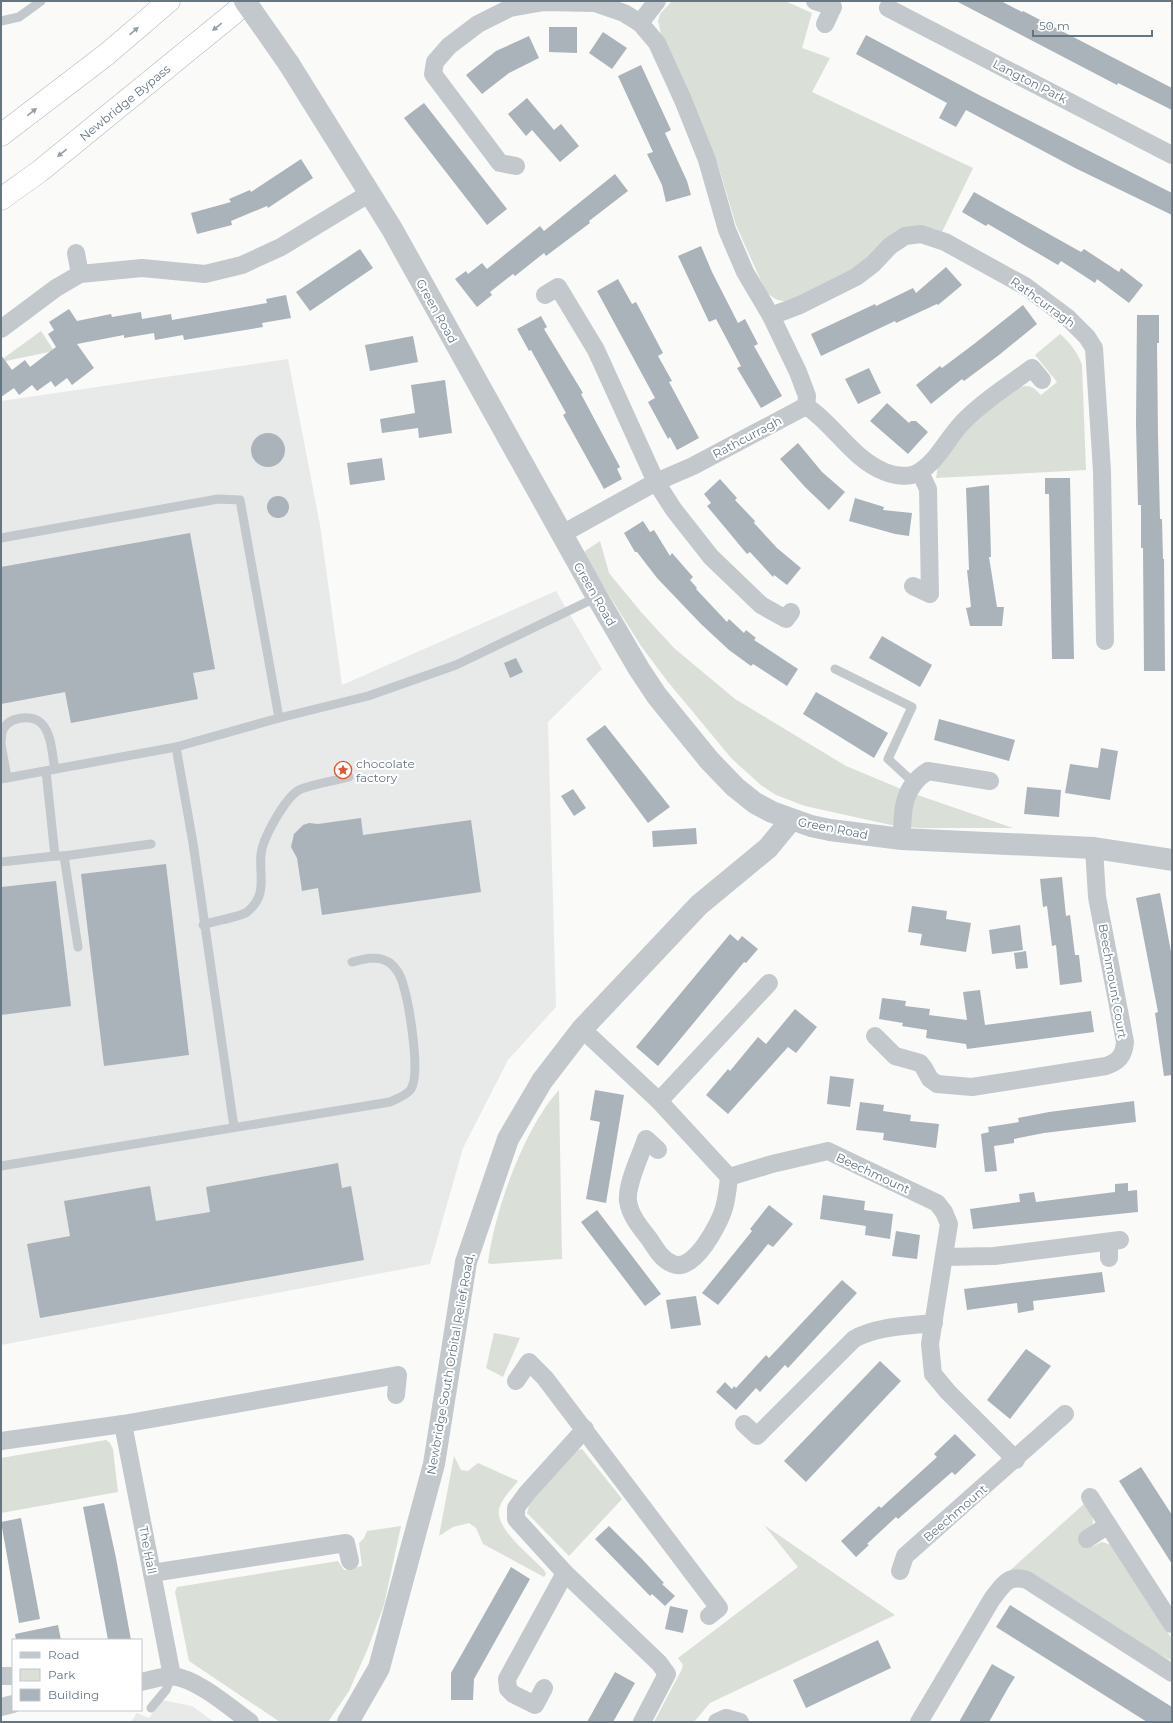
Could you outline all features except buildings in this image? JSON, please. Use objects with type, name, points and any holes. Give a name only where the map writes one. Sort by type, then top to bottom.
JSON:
[{"type":"highway","points":[[1,135],[107,54],[169,1]]},
{"type":"highway","name":"Newbridge Bypass","points":[[1,200],[46,166],[234,13],[245,1]]},
{"type":"street","name":"Green Road","points":[[245,1],[289,64],[392,229],[597,597],[639,669],[657,696],[709,760],[735,787],[755,803],[791,820],[830,830],[902,839],[1094,848],[1172,860]]},
{"type":"street","points":[[640,23],[657,1]]},
{"type":"street","points":[[815,1],[833,7],[825,24]]},
{"type":"street","points":[[516,166],[500,163],[433,74],[435,62],[449,46],[478,24],[510,8],[544,2],[596,3],[624,13],[640,23],[657,43],[683,100],[707,160],[727,230],[745,272],[771,316],[798,372],[807,396],[806,406],[815,412],[859,456],[884,472],[909,477],[920,472],[962,422],[986,401],[1032,368],[1042,380]]},
{"type":"street","name":"Langton Park","points":[[888,8],[1172,155]]},
{"type":"street","points":[[1,329],[56,288],[80,274],[142,268],[205,274],[242,265],[281,247],[370,194]]},
{"type":"street","name":"Rathcurragh","points":[[771,316],[800,305],[856,277],[873,264],[890,246],[900,239],[905,236],[921,234],[945,242],[1025,286],[1068,318],[1087,336],[1094,348],[1102,471],[1105,641]]},
{"type":"street","points":[[76,253],[80,274]]},
{"type":"street","points":[[557,288],[596,350],[656,482],[674,510],[710,557],[761,605],[786,620],[790,612]]},
{"type":"street","name":"Rathcurragh","points":[[562,534],[656,482],[693,466],[806,406]]},
{"type":"street","points":[[913,586],[930,594],[928,489],[920,472]]},
{"type":"street","points":[[902,839],[902,809],[914,783],[928,771],[990,781]]},
{"type":"street","name":"Newbridge South Orbital Relief Road,","points":[[348,1722],[379,1668],[434,1464],[466,1262],[508,1139],[542,1080],[582,1029],[699,905],[768,848],[791,820]]},
{"type":"street","name":"Beechmount Court","points":[[875,1036],[895,1056],[920,1063],[930,1080],[937,1084],[972,1087],[1106,1066],[1115,1063],[1122,1055],[1124,1042],[1097,897],[1094,848]]},
{"type":"street","points":[[659,1101],[769,983]]},
{"type":"street","points":[[582,1029],[659,1101],[729,1177],[724,1209],[710,1237],[694,1258],[685,1264],[674,1265],[663,1258],[633,1217],[628,1200],[630,1186],[646,1139],[658,1150]]},
{"type":"street","name":"Beechmount","points":[[729,1177],[772,1164],[828,1151],[937,1203],[944,1212],[948,1224],[930,1344],[932,1374],[1016,1460]]},
{"type":"street","points":[[944,1257],[994,1256],[1113,1247]]},
{"type":"street","points":[[744,1424],[757,1436],[854,1339],[863,1334],[898,1327],[934,1323]]},
{"type":"street","points":[[516,1381],[529,1362],[545,1378],[719,1608],[708,1616]]},
{"type":"street","points":[[1,1441],[123,1424],[398,1375],[396,1395]]},
{"type":"street","name":"Beechmount","points":[[900,1571],[905,1556],[1016,1460],[1066,1414]]},
{"type":"street","name":"The Hall","points":[[123,1424],[172,1676]]},
{"type":"street","points":[[585,1429],[516,1508],[516,1519],[565,1572],[659,1663],[667,1674],[642,1722]]},
{"type":"street","points":[[1090,1497],[1172,1624]]},
{"type":"street","points":[[1086,1539],[1108,1525]]},
{"type":"street","points":[[152,1573],[346,1543],[350,1561]]},
{"type":"street","points":[[544,1688],[535,1705],[513,1694],[508,1689],[507,1679],[565,1572]]},
{"type":"street","points":[[919,1722],[992,1598],[1005,1582],[1018,1577],[1027,1580],[1172,1673]]},
{"type":"street","points":[[1,1676],[12,1676]]},
{"type":"street","points":[[142,1682],[172,1676],[207,1691],[250,1722]]},
{"type":"street","points":[[1,1706],[12,1704]]},
{"type":"street","points":[[718,1722],[726,1718],[740,1722]]},
{"type":"lane","points":[[1,21],[19,17],[41,1]]},
{"type":"lane","points":[[1,538],[218,499],[240,500],[279,718]]},
{"type":"lane","points":[[78,947],[59,856],[51,770],[48,735],[41,723],[31,718],[13,720],[3,729],[1,743],[4,779],[51,770],[176,747],[279,718],[368,696],[456,665],[597,597]]},
{"type":"lane","points":[[835,670],[912,707],[888,759],[914,783]]},
{"type":"lane","points":[[176,747],[193,843],[203,925],[234,1127]]},
{"type":"lane","points":[[203,925],[242,915],[257,901],[262,887],[261,854],[269,829],[282,808],[299,790],[349,777]]},
{"type":"lane","points":[[1,862],[151,844]]},
{"type":"lane","points":[[1,1166],[390,1102],[404,1096],[411,1089],[415,1078],[416,1059],[403,983],[397,971],[389,962],[373,958],[352,962]]},
{"type":"lane","points":[[151,1708],[166,1690],[172,1676]]},
{"type":"shaded area","points":[[288,359],[320,525],[342,685],[556,591],[602,669],[548,722],[556,1007],[508,1060],[463,1148],[430,1264],[1,1345],[1,401]]},
{"type":"shaded area","points":[[162,1700],[192,1706],[214,1722],[131,1722],[137,1713],[149,1718]]},
{"type":"green space","points":[[672,1],[785,1],[812,13],[802,48],[830,58],[812,92],[973,168],[942,232],[932,228],[858,268],[794,299],[782,301],[766,292],[736,225],[718,165],[686,86],[662,38],[658,21],[660,14]]},
{"type":"green space","points":[[41,331],[54,351],[1,362],[1,360]]},
{"type":"green space","points":[[1060,334],[1073,348],[1082,365],[1086,470],[936,478],[938,465],[952,445],[978,419],[1005,396],[1026,386],[1031,387],[1041,395],[1057,382],[1035,355]]},
{"type":"green space","points":[[600,541],[609,573],[641,612],[674,648],[735,699],[846,766],[906,791],[1013,828],[919,828],[891,825],[805,806],[776,795],[762,786],[732,759],[668,682],[641,646],[585,557],[585,551]]},
{"type":"green space","points":[[559,1090],[562,1259],[488,1263],[491,1242],[497,1220],[513,1172],[534,1126],[546,1106]]},
{"type":"green space","points":[[494,1333],[520,1338],[503,1377],[486,1368]]},
{"type":"green space","points":[[106,1440],[110,1443],[113,1449],[118,1492],[1,1513],[1,1458]]},
{"type":"green space","points":[[582,1449],[622,1499],[569,1556],[527,1513],[530,1502],[574,1451]]},
{"type":"green space","points":[[454,1456],[461,1470],[468,1471],[478,1463],[518,1481],[502,1501],[499,1509],[499,1517],[515,1542],[544,1570],[546,1574],[544,1577],[483,1544],[476,1528],[469,1523],[453,1527],[439,1536]]},
{"type":"green space","points":[[1085,1503],[1093,1520],[1091,1528],[1083,1537],[1091,1547],[1102,1542],[1112,1545],[1117,1549],[1172,1639],[1172,1661],[1006,1574]]},
{"type":"green space","points":[[764,1525],[895,1615],[710,1703],[694,1722],[654,1722],[682,1669],[683,1665],[678,1658],[798,1567]]},
{"type":"green space","points":[[401,1526],[384,1605],[368,1648],[349,1691],[328,1722],[280,1722],[189,1661],[175,1592],[177,1587],[338,1561],[344,1570],[362,1566],[359,1543],[364,1538],[367,1531]]},
{"type":"place","name":"chocolate factory","points":[[343,770]]}]
